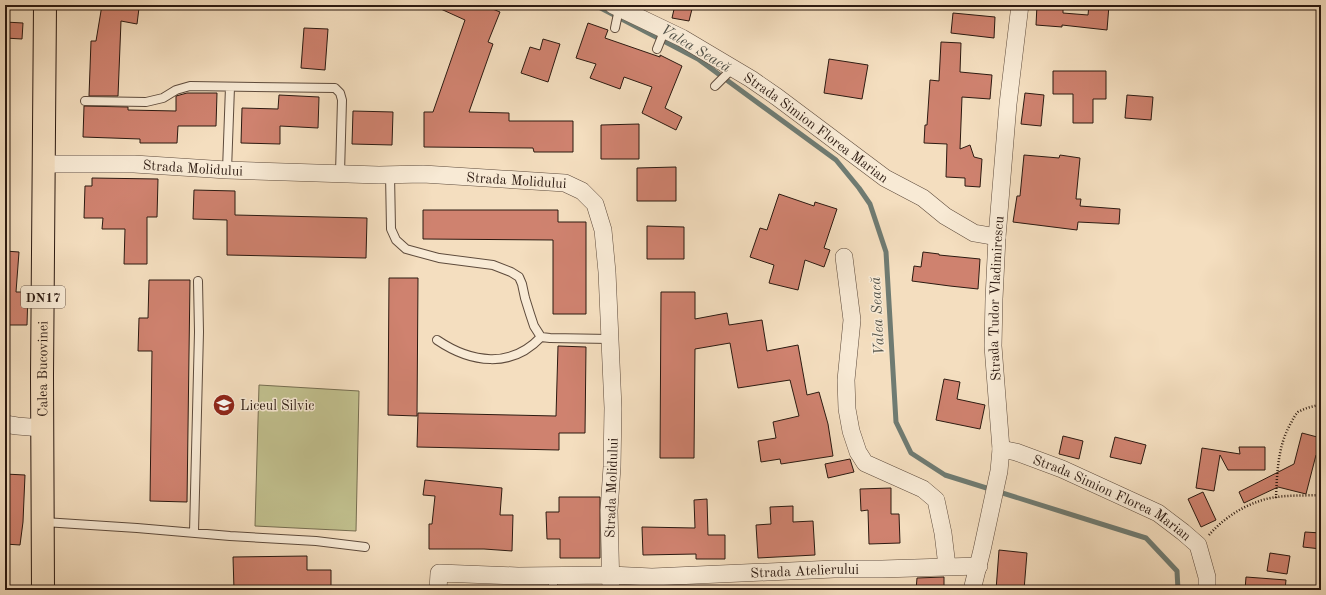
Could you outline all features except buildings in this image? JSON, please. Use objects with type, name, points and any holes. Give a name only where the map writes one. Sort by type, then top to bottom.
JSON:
[{"type":"highway","name":"Calea Bucovinei","points":[[43,590],[42,428],[45,5]]},
{"type":"street","name":"Strada Tudor Vladimirescu","points":[[972,590],[979,566],[989,519],[999,470],[1001,449],[993,346],[997,238],[1008,104],[1020,5]]},
{"type":"street","name":"Strada Simion Florea Marian","points":[[616,7],[665,29],[730,72],[777,97],[885,178],[923,198],[945,216],[974,232],[997,238]]},
{"type":"street","name":"Strada Molidului","points":[[43,164],[134,164],[227,170],[423,174],[565,183],[582,191],[595,204],[603,230],[607,272],[613,408],[612,466],[609,510],[611,582]]},
{"type":"street","points":[[844,257],[852,320],[846,380],[847,409],[853,438],[858,452],[865,462],[923,489],[936,500],[942,526],[947,566]]},
{"type":"street","points":[[5,424],[42,428]]},
{"type":"street","name":"Strada Simion Florea Marian","points":[[1001,449],[1016,452],[1062,469],[1158,513],[1198,545],[1207,577],[1206,590]]},
{"type":"street","name":"Strada Atelierului","points":[[438,590],[438,573],[490,576],[553,583],[611,582],[652,577],[834,569],[979,566]]},
{"type":"lane","points":[[615,28],[616,7]]},
{"type":"lane","points":[[657,49],[665,29]]},
{"type":"lane","points":[[715,86],[730,72]]},
{"type":"lane","points":[[85,101],[156,101],[164,98],[176,90],[190,86],[335,88],[340,93],[342,100],[340,173]]},
{"type":"lane","points":[[227,170],[230,87]]},
{"type":"lane","points":[[390,174],[391,229],[396,240],[406,249],[440,258],[493,265],[519,277],[534,326],[541,337]]},
{"type":"lane","points":[[194,532],[199,332],[198,281]]},
{"type":"lane","points":[[541,337],[610,339]]},
{"type":"lane","points":[[438,340],[450,349],[464,355],[496,360],[515,355],[532,347],[541,337]]},
{"type":"lane","points":[[43,522],[316,541],[365,547]]},
{"type":"path","points":[[1276,498],[1277,473],[1281,449],[1288,427],[1296,413],[1308,407],[1321,405]]},
{"type":"path","points":[[1198,545],[1205,540],[1216,527],[1236,512],[1257,501],[1276,498],[1321,495]]},
{"type":"shaded area","points":[[259,385],[359,391],[356,531],[255,526]]},
{"type":"waterway","name":"Valea Seacă","points":[[595,5],[698,59],[836,160],[859,188],[870,204],[886,252],[896,422],[911,453],[945,475],[1146,538],[1177,571],[1178,590]]},
{"type":"place","name":"Liceul Silvic","points":[[224,405]]}]
